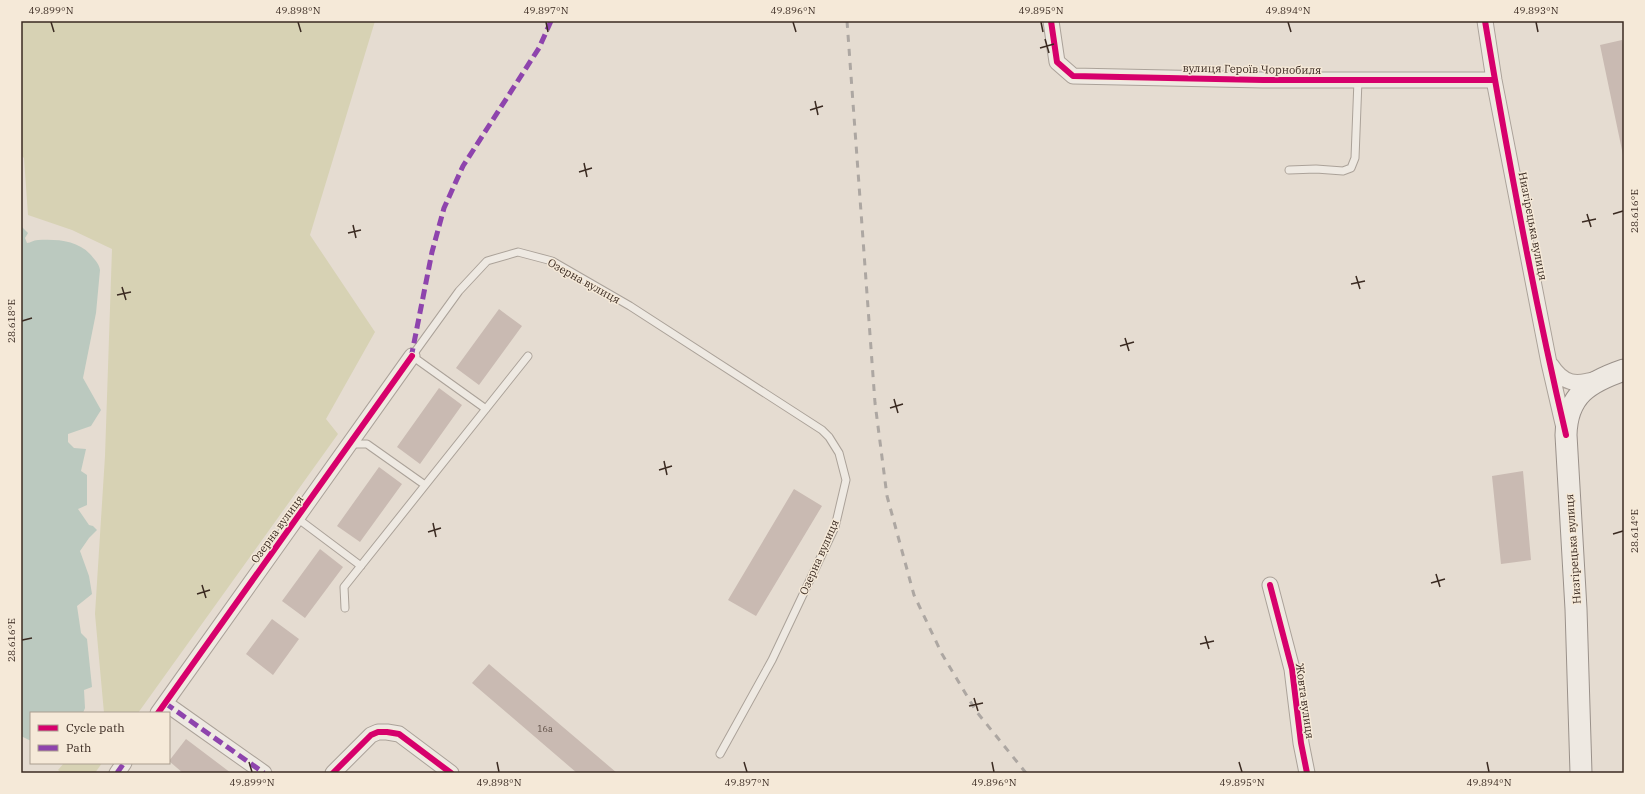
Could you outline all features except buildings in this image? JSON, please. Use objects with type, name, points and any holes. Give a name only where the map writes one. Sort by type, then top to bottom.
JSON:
[{"type":"main road","points":[[1566,435],[1568,413],[1576,399],[1588,387],[1602,377],[1624,370]]},
{"type":"main road","name":"Низгірецька вулиця","points":[[1566,435],[1576,609],[1581,773]]},
{"type":"street","name":"вулиця Героїв Чорнобиля","points":[[1051,21],[1057,62],[1073,76],[1255,80],[1494,80]]},
{"type":"street","name":"Низгірецька вулиця","points":[[1485,21],[1494,80],[1549,363],[1566,435]]},
{"type":"street","name":"Озерна вулиця","points":[[162,708],[412,356]]},
{"type":"street","points":[[1549,363],[1560,378],[1570,382],[1588,381],[1602,377]]},
{"type":"street","name":"Жовта вулиця","points":[[1270,585],[1292,669],[1301,743],[1307,773]]},
{"type":"street","points":[[170,713],[264,773]]},
{"type":"street","points":[[333,773],[371,735],[378,732],[387,732],[399,734],[451,773]]},
{"type":"street","points":[[117,773],[123,764]]},
{"type":"lane","points":[[1288,170],[1316,169],[1343,171],[1351,168],[1355,158],[1358,80]]},
{"type":"lane","name":"Озерна вулиця","points":[[412,356],[459,290],[487,260],[518,252],[552,261],[630,306],[822,430],[829,437],[838,453],[846,480],[835,527],[772,660],[720,754]]},
{"type":"lane","points":[[412,356],[486,409]]},
{"type":"lane","points":[[344,608],[344,587],[528,356]]},
{"type":"lane","points":[[350,444],[367,444],[425,485]]},
{"type":"lane","points":[[297,518],[361,566]]},
{"type":"shaded area","points":[[21,21],[375,21],[310,235],[375,332],[326,419],[338,434],[139,712],[104,712],[95,614],[105,456],[112,249],[72,230],[28,215],[24,158],[21,155]]},
{"type":"shaded area","points":[[21,216],[22,227],[28,233],[25,238],[27,243],[36,240],[59,240],[73,243],[85,249],[90,254],[100,270],[96,313],[83,378],[101,410],[91,426],[68,434],[68,442],[74,448],[86,449],[81,471],[87,475],[87,505],[78,509],[89,525],[93,526],[97,530],[80,551],[89,576],[92,594],[77,606],[81,633],[87,639],[92,687],[84,690],[85,708],[83,712],[30,712],[30,740],[21,736]]},
{"type":"shaded area","points":[[63,764],[101,764],[95,773],[62,773],[58,770]]},
{"type":"railway","points":[[847,21],[875,403],[887,496],[914,595],[942,654],[976,711],[1026,773]]},
{"type":"marked path","points":[[411,358],[432,252],[444,208],[463,166],[539,48],[551,21]]},
{"type":"marked path","points":[[165,703],[264,773]]},
{"type":"marked path","points":[[117,773],[123,764]]},
{"type":"cycle path","points":[[1051,21],[1057,62],[1073,76],[1263,80],[1494,80]]},
{"type":"cycle path","points":[[1485,21],[1522,228],[1566,435]]},
{"type":"cycle path","points":[[159,712],[412,356]]},
{"type":"cycle path","points":[[1270,585],[1292,669],[1301,743],[1307,773]]},
{"type":"cycle path","points":[[333,773],[371,735],[378,732],[399,734],[451,773]]}]
